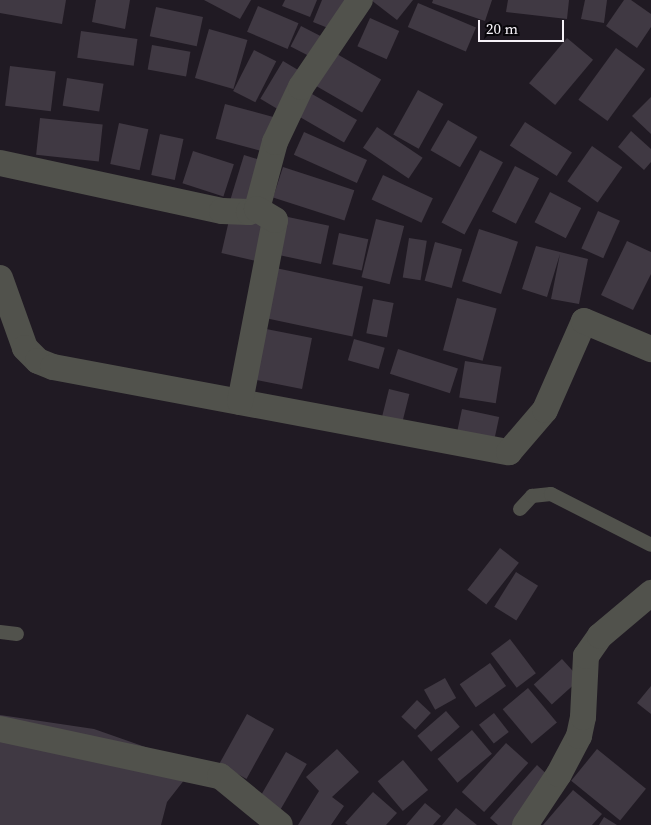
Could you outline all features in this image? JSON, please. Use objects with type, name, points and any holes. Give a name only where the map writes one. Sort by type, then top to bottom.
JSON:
[{"type":"street","points":[[257,209],[275,142],[301,87],[360,0]]},
{"type":"street","points":[[0,164],[222,211],[249,212],[257,209]]},
{"type":"street","points":[[240,402],[275,220],[257,209]]},
{"type":"street","points":[[0,278],[25,348],[38,361],[101,377],[509,452],[545,410],[584,321],[651,350]]},
{"type":"street","points":[[525,825],[579,736],[586,656],[600,636],[651,593]]},
{"type":"street","points":[[0,728],[220,776],[280,825]]},
{"type":"lane","points":[[520,509],[532,496],[551,494],[651,545]]},
{"type":"lane","points":[[0,632],[18,634]]},
{"type":"building","points":[[0,0],[66,0],[62,24],[0,13]]},
{"type":"building","points":[[96,0],[130,0],[125,29],[92,22]]},
{"type":"building","points":[[204,0],[251,0],[240,19]]},
{"type":"building","points":[[285,0],[317,0],[310,17],[282,6]]},
{"type":"building","points":[[322,0],[349,0],[338,32],[313,22]]},
{"type":"building","points":[[371,0],[413,0],[397,20]]},
{"type":"building","points":[[433,0],[492,0],[485,21],[432,3]]},
{"type":"building","points":[[508,0],[569,0],[567,19],[506,12]]},
{"type":"building","points":[[585,0],[607,0],[604,23],[581,19]]},
{"type":"building","points":[[624,0],[631,0],[651,14],[651,27],[637,48],[606,26]]},
{"type":"building","points":[[418,3],[476,28],[466,52],[408,27]]},
{"type":"building","points":[[258,6],[299,23],[288,49],[247,32]]},
{"type":"building","points":[[156,7],[203,17],[197,46],[150,36]]},
{"type":"building","points":[[370,18],[399,31],[387,59],[357,46]]},
{"type":"building","points":[[301,26],[327,39],[316,60],[291,46]]},
{"type":"building","points":[[209,29],[247,40],[233,89],[195,78]]},
{"type":"building","points":[[81,31],[137,39],[134,66],[77,58]]},
{"type":"building","points":[[567,38],[593,60],[555,105],[529,83]]},
{"type":"building","points":[[152,45],[190,52],[186,76],[148,70]]},
{"type":"building","points":[[616,48],[645,69],[608,121],[578,100]]},
{"type":"building","points":[[254,50],[276,61],[255,102],[233,91]]},
{"type":"building","points":[[330,50],[381,80],[362,112],[311,83]]},
{"type":"building","points":[[283,61],[303,73],[280,111],[260,99]]},
{"type":"building","points":[[10,66],[56,72],[51,111],[5,106]]},
{"type":"building","points":[[67,78],[104,84],[99,111],[63,106]]},
{"type":"building","points":[[418,90],[443,104],[419,149],[393,135]]},
{"type":"building","points":[[312,94],[357,120],[344,143],[299,117]]},
{"type":"building","points":[[651,97],[651,134],[632,116]]},
{"type":"building","points":[[225,104],[274,117],[265,152],[216,139]]},
{"type":"building","points":[[40,118],[103,125],[99,161],[36,155]]},
{"type":"building","points":[[448,120],[477,137],[460,167],[430,150]]},
{"type":"building","points":[[525,122],[572,152],[557,176],[510,145]]},
{"type":"building","points":[[119,123],[148,129],[140,170],[110,164]]},
{"type":"building","points":[[377,127],[423,158],[409,178],[363,148]]},
{"type":"building","points":[[631,131],[651,149],[651,162],[644,170],[618,147]]},
{"type":"building","points":[[304,132],[367,160],[357,183],[294,155]]},
{"type":"building","points":[[160,134],[183,139],[175,180],[151,175]]},
{"type":"building","points":[[592,146],[622,167],[598,202],[567,181]]},
{"type":"building","points":[[480,150],[503,162],[464,235],[442,222]]},
{"type":"building","points":[[193,151],[234,164],[223,197],[182,183]]},
{"type":"building","points":[[244,155],[264,161],[250,207],[230,201]]},
{"type":"building","points":[[515,166],[539,178],[516,224],[492,211]]},
{"type":"building","points":[[283,167],[354,190],[344,221],[273,197]]},
{"type":"building","points":[[383,175],[433,198],[421,223],[372,199]]},
{"type":"building","points":[[550,192],[581,208],[566,238],[535,222]]},
{"type":"building","points":[[598,211],[620,221],[603,258],[581,248]]},
{"type":"building","points":[[230,216],[266,224],[258,261],[221,253]]},
{"type":"building","points":[[288,217],[329,226],[321,264],[280,255]]},
{"type":"building","points":[[376,219],[404,226],[390,284],[361,277]]},
{"type":"building","points":[[479,229],[518,242],[501,294],[462,281]]},
{"type":"building","points":[[339,233],[368,239],[362,271],[332,264]]},
{"type":"building","points":[[409,238],[427,241],[421,280],[403,278]]},
{"type":"building","points":[[627,241],[651,252],[651,274],[633,310],[601,295]]},
{"type":"building","points":[[435,242],[462,249],[452,288],[425,281]]},
{"type":"building","points":[[536,246],[588,259],[579,304],[551,299],[560,254],[547,297],[522,289]]},
{"type":"building","points":[[271,267],[363,287],[352,336],[260,317]]},
{"type":"building","points":[[457,298],[497,309],[483,361],[443,350]]},
{"type":"building","points":[[373,299],[394,303],[387,337],[366,333]]},
{"type":"building","points":[[256,327],[312,338],[302,389],[246,378]]},
{"type":"building","points":[[354,339],[385,348],[379,369],[348,360]]},
{"type":"building","points":[[398,349],[458,368],[450,393],[390,374]]},
{"type":"building","points":[[465,361],[502,367],[496,403],[459,398]]},
{"type":"building","points":[[389,389],[409,394],[401,429],[380,424]]},
{"type":"building","points":[[462,409],[499,417],[494,443],[456,435]]},
{"type":"building","points":[[500,548],[519,563],[486,605],[467,590]]},
{"type":"building","points":[[516,572],[538,586],[516,621],[494,607]]},
{"type":"building","points":[[510,639],[536,673],[517,688],[491,653]]},
{"type":"building","points":[[562,659],[580,679],[552,704],[534,684]]},
{"type":"building","points":[[490,663],[506,686],[476,707],[460,684]]},
{"type":"building","points":[[445,678],[456,698],[435,710],[424,690]]},
{"type":"building","points":[[651,686],[651,714],[637,703]]},
{"type":"building","points":[[528,688],[557,722],[532,744],[503,709]]},
{"type":"building","points":[[417,700],[431,713],[415,730],[401,717]]},
{"type":"building","points":[[446,711],[460,727],[431,752],[417,736]]},
{"type":"building","points":[[494,713],[509,732],[494,744],[479,725]]},
{"type":"building","points":[[247,714],[274,729],[246,779],[219,764]]},
{"type":"building","points":[[0,715],[94,729],[151,749],[185,779],[167,802],[161,825],[0,825]]},
{"type":"building","points":[[472,730],[492,754],[457,783],[438,759]]},
{"type":"building","points":[[506,743],[528,763],[484,812],[462,792]]},
{"type":"building","points":[[337,749],[359,772],[332,797],[344,806],[331,825],[298,825],[319,791],[306,777]]},
{"type":"building","points":[[597,749],[646,789],[620,821],[571,781]]},
{"type":"building","points":[[286,752],[307,764],[280,811],[259,799]]},
{"type":"building","points":[[403,760],[428,790],[403,811],[378,781]]},
{"type":"building","points":[[537,765],[553,780],[513,825],[498,825],[490,818]]},
{"type":"building","points":[[573,790],[602,814],[592,825],[543,825]]},
{"type":"building","points":[[373,792],[397,813],[386,825],[348,825],[345,823]]},
{"type":"building","points":[[425,803],[441,816],[433,825],[406,825]]},
{"type":"building","points":[[456,808],[477,825],[442,825]]},
{"type":"building","points":[[604,817],[617,825],[599,825]]}]
